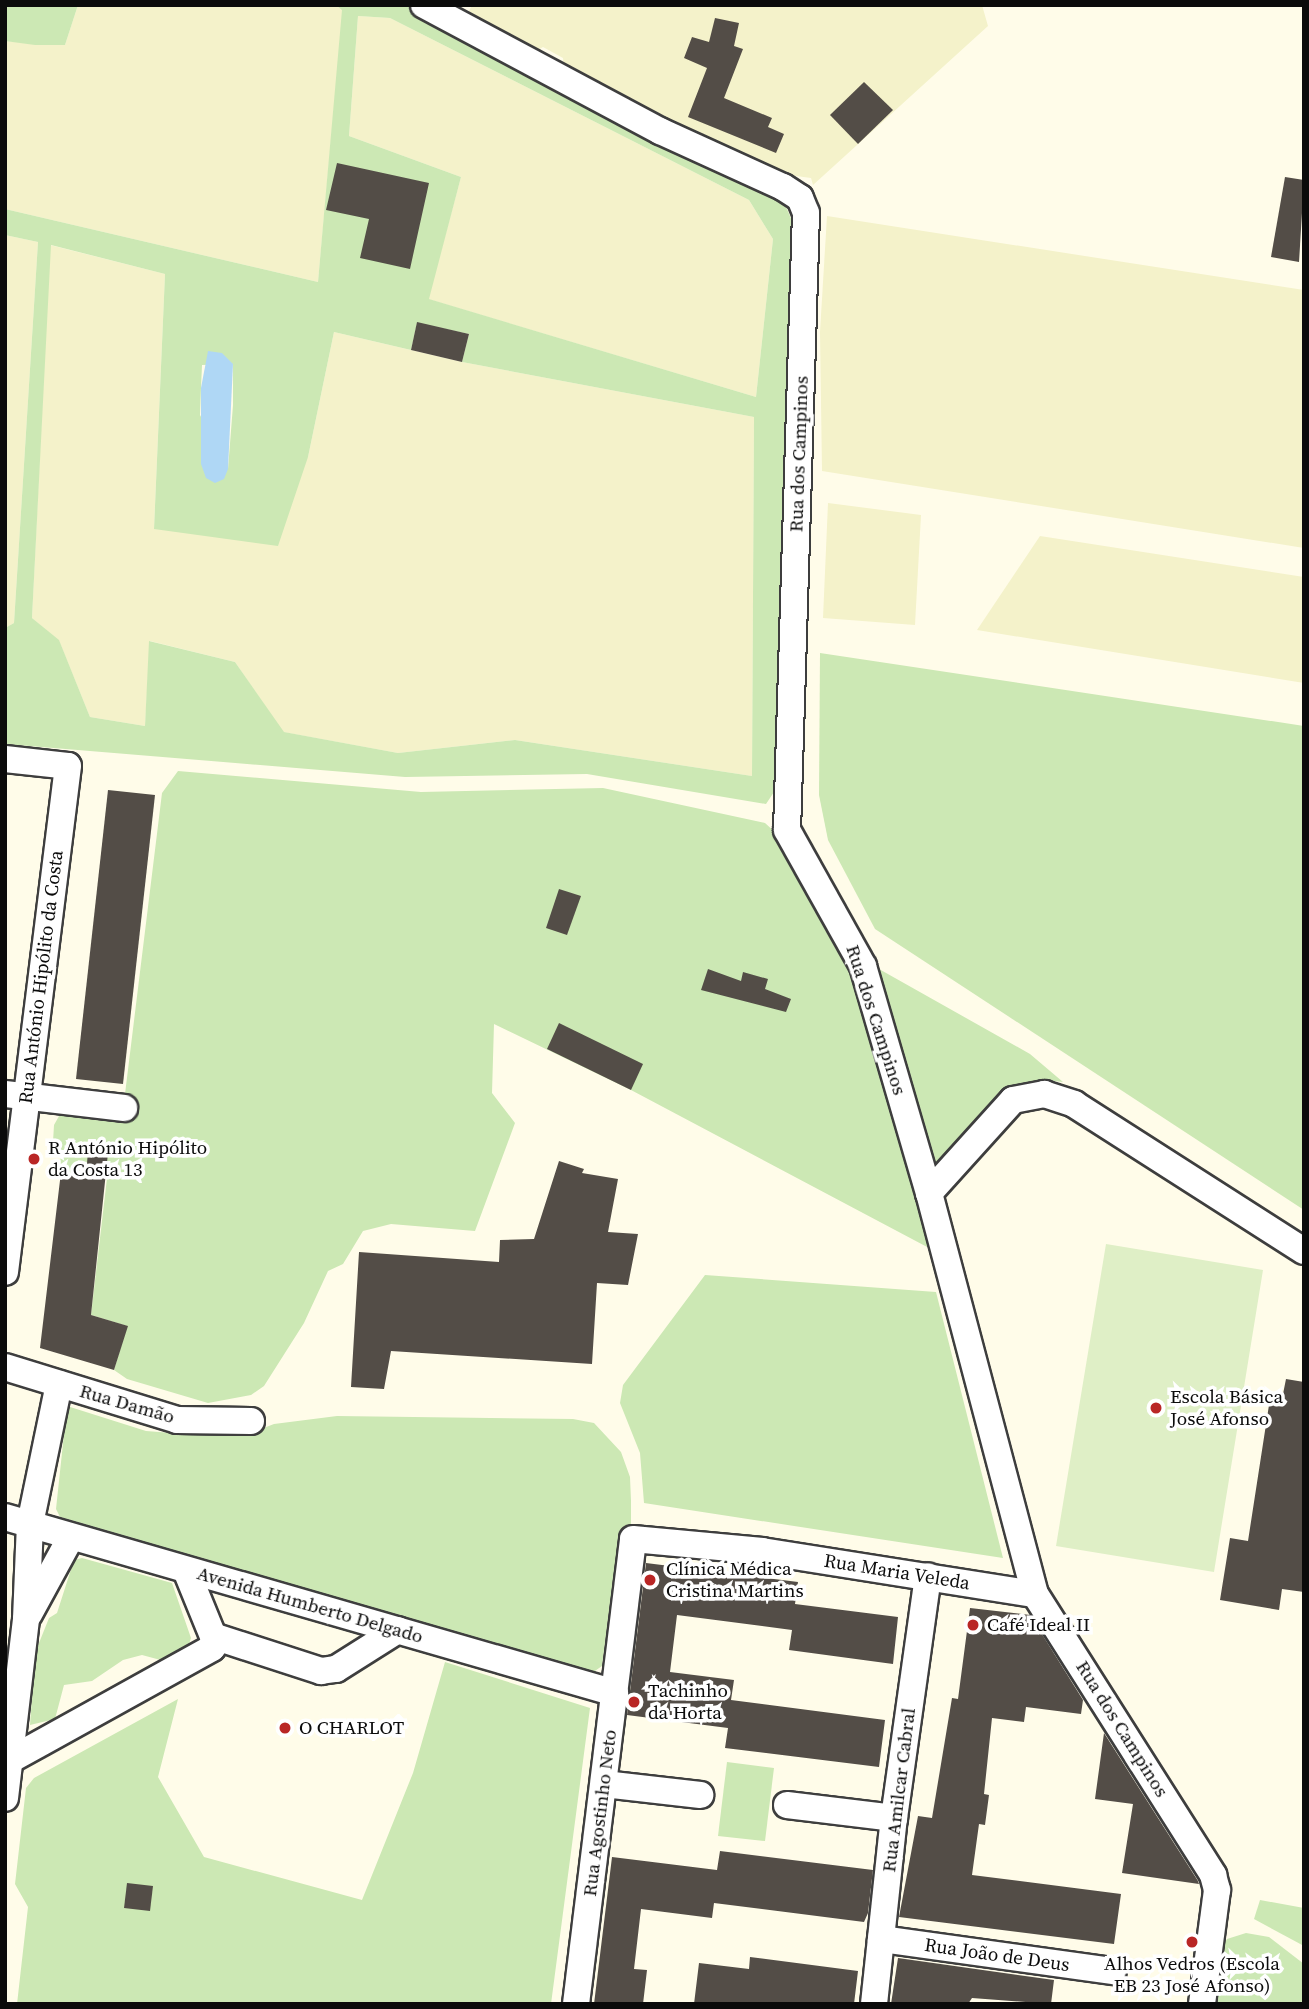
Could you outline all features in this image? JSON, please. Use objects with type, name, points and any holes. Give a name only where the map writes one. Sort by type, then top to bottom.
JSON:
[{"type":"street","name":"Rua dos Campinos","points":[[424,5],[660,131],[800,198],[806,213],[787,830],[863,966],[929,1193],[1035,1594],[1213,1875],[1217,1890],[1202,2004]]},
{"type":"street","name":"Rua António Hipólito da Costa","points":[[5,759],[68,766],[16,1095],[5,1272]]},
{"type":"street","points":[[929,1193],[1013,1100],[1044,1094],[1074,1104],[1304,1251]]},
{"type":"street","points":[[16,1095],[124,1108]]},
{"type":"street","name":"Rua Damão","points":[[5,1367],[177,1420],[251,1421]]},
{"type":"street","points":[[26,1619],[18,1521],[59,1384]]},
{"type":"street","name":"Avenida Humberto Delgado","points":[[18,1521],[615,1693]]},
{"type":"street","points":[[5,1798],[10,1760],[13,1665],[26,1619],[71,1537]]},
{"type":"street","name":"Rua Maria Veleda","points":[[633,1539],[762,1551],[1035,1594]]},
{"type":"street","name":"Rua Agostinho Neto","points":[[576,2004],[633,1539]]},
{"type":"street","points":[[186,1570],[209,1632],[219,1639],[329,1671],[384,1643],[398,1630]]},
{"type":"street","name":"Rua Amilcar Cabral","points":[[874,2004],[894,1818],[928,1576]]},
{"type":"street","points":[[10,1760],[212,1648],[219,1639]]},
{"type":"street","points":[[604,1784],[700,1795]]},
{"type":"street","points":[[787,1805],[894,1818]]},
{"type":"street","name":"Rua João de Deus","points":[[881,1939],[1113,1971]]},
{"type":"shaded area","points":[[78,5],[336,5],[343,9],[318,282],[5,209],[5,41],[65,45]]},
{"type":"shaded area","points":[[472,5],[982,5],[988,26],[813,185],[811,178],[789,175],[657,116],[564,68],[563,58],[543,47],[534,52],[466,17]]},
{"type":"shaded area","points":[[358,16],[390,18],[749,200],[773,239],[756,397],[428,299],[461,177],[349,136]]},
{"type":"shaded area","points":[[827,216],[1304,290],[1304,548],[822,471],[820,332]]},
{"type":"shaded area","points":[[5,235],[38,242],[14,623],[5,628]]},
{"type":"shaded area","points":[[50,245],[165,274],[154,528],[308,457],[334,332],[462,362],[754,417],[752,776],[515,740],[398,753],[283,732],[235,662],[150,641],[145,726],[90,717],[59,641],[32,618]]},
{"type":"shaded area","points":[[828,503],[921,515],[915,625],[823,618]]},
{"type":"shaded area","points":[[1040,536],[1304,577],[1304,683],[977,630]]},
{"type":"green space","points":[[5,5],[78,5],[65,45],[35,45],[5,41]]},
{"type":"green space","points":[[336,5],[411,5],[779,197],[787,209],[795,228],[778,786],[766,804],[587,774],[405,777],[5,744],[5,628],[14,623],[38,242],[5,235],[5,209],[318,282],[342,10]],"holes":[[[358,16],[390,18],[749,200],[773,239],[756,397],[429,299],[461,177],[349,136]],[[51,245],[165,274],[154,529],[278,546],[308,457],[334,332],[411,350],[417,323],[469,334],[462,362],[754,417],[752,776],[515,740],[398,753],[284,732],[235,662],[149,641],[145,726],[90,717],[59,640],[32,618]],[[233,364],[228,469],[200,415],[202,365]]]},
{"type":"green space","points":[[820,653],[1304,726],[1304,1210],[875,929],[828,840],[819,795]]},
{"type":"green space","points":[[178,771],[421,792],[603,788],[765,823],[776,833],[851,971],[929,1248],[631,1090],[494,1024],[492,1093],[515,1123],[475,1231],[391,1224],[363,1231],[343,1264],[328,1271],[304,1323],[264,1386],[251,1395],[208,1403],[127,1379],[114,1370],[127,1326],[91,1315],[107,1178],[61,1172],[60,1148],[53,1142],[54,1125],[63,1109],[130,1104],[125,1094],[162,793]]},
{"type":"green space","points":[[879,969],[1030,1054],[1063,1082],[1046,1080],[1022,1085],[934,1171],[875,971]]},
{"type":"green space","points":[[1106,1244],[1263,1270],[1214,1572],[1056,1546]]},
{"type":"green space","points":[[705,1275],[936,1292],[1003,1558],[644,1503],[640,1453],[620,1403],[623,1385]]},
{"type":"green space","points":[[67,1406],[146,1431],[198,1435],[248,1434],[274,1424],[337,1416],[573,1419],[594,1423],[621,1452],[630,1477],[631,1501],[631,1528],[618,1543],[602,1666],[592,1673],[60,1517],[56,1509]]},
{"type":"green space","points":[[82,1558],[172,1583],[191,1638],[186,1653],[168,1662],[142,1655],[123,1660],[92,1681],[64,1685],[55,1719],[30,1725],[35,1653],[49,1618],[57,1613],[74,1560]]},
{"type":"green space","points":[[445,1662],[590,1708],[551,2004],[17,2004],[28,1907],[15,1884],[26,1788],[34,1778],[178,1699],[158,1777],[204,1857],[362,1900],[413,1773]]},
{"type":"green space","points":[[727,1762],[774,1768],[765,1841],[718,1836]]},
{"type":"green space","points":[[1260,1900],[1304,1908],[1304,1946],[1254,1919]]},
{"type":"green space","points":[[1246,1933],[1269,1937],[1304,1964],[1304,2004],[1217,2004],[1220,1952],[1227,1939]]},
{"type":"water","points":[[208,351],[222,353],[233,364],[228,469],[224,479],[215,483],[206,478],[201,464],[201,388]]},
{"type":"building","points":[[715,18],[739,23],[734,46],[743,49],[724,98],[772,118],[768,127],[784,134],[776,153],[688,117],[707,68],[684,58],[692,37],[709,42]]},
{"type":"building","points":[[864,82],[893,110],[858,144],[830,115]]},
{"type":"building","points":[[337,163],[429,183],[410,269],[360,258],[369,219],[326,210]]},
{"type":"building","points":[[1285,177],[1304,180],[1299,262],[1271,257]]},
{"type":"building","points":[[417,322],[469,334],[462,362],[411,350]]},
{"type":"building","points":[[108,790],[155,795],[123,1084],[76,1079]]},
{"type":"building","points":[[559,889],[581,896],[567,935],[546,928]]},
{"type":"building","points":[[708,969],[741,981],[743,972],[768,979],[765,989],[791,999],[786,1012],[701,990]]},
{"type":"building","points":[[559,1023],[643,1064],[631,1090],[547,1049]]},
{"type":"building","points":[[88,1151],[108,1153],[91,1315],[128,1326],[114,1370],[40,1348],[61,1172],[86,1175]]},
{"type":"building","points":[[559,1161],[584,1169],[582,1173],[618,1179],[608,1232],[638,1234],[628,1285],[597,1283],[592,1364],[391,1351],[384,1389],[351,1387],[359,1252],[499,1262],[500,1240],[534,1239]]},
{"type":"building","points":[[1286,1379],[1304,1382],[1304,1592],[1282,1589],[1279,1610],[1220,1600],[1230,1538],[1248,1541],[1271,1392],[1283,1394]]},
{"type":"building","points":[[646,1563],[798,1582],[795,1604],[898,1617],[893,1664],[789,1650],[792,1630],[677,1615],[670,1672],[734,1680],[731,1700],[885,1720],[879,1767],[725,1748],[728,1728],[627,1715]]},
{"type":"building","points":[[970,1608],[1030,1615],[1083,1700],[1081,1714],[1026,1707],[1024,1722],[992,1718],[984,1794],[989,1795],[985,1825],[979,1824],[972,1875],[1121,1894],[1114,1944],[899,1917],[918,1816],[932,1818],[952,1698],[958,1699]]},
{"type":"building","points":[[1104,1733],[1199,1884],[1122,1873],[1133,1804],[1095,1799]]},
{"type":"building","points":[[720,1851],[873,1870],[868,1913],[864,1922],[714,1903],[712,1918],[641,1909],[634,1969],[647,1970],[643,2004],[594,2004],[612,1857],[717,1870]]},
{"type":"building","points":[[127,1883],[153,1886],[150,1911],[124,1908]]},
{"type":"building","points":[[750,1957],[858,1971],[854,2004],[694,2004],[699,1963],[749,1969]]},
{"type":"building","points":[[898,1958],[1054,1980],[1051,2004],[972,1998],[968,2004],[891,2004]]},
{"type":"place","name":"R António Hipólito da Costa 13","points":[[34,1159]]},
{"type":"place","name":"Escola Básica José Afonso","points":[[1156,1408]]},
{"type":"place","name":"Clínica Médica Cristina Martins","points":[[650,1580]]},
{"type":"place","name":"Café Ideal II","points":[[973,1625]]},
{"type":"place","name":"Tachinho da Horta","points":[[634,1702]]},
{"type":"place","name":"O CHARLOT","points":[[285,1728]]},
{"type":"place","name":"Alhos Vedros (Escola EB 23 José Afonso)","points":[[1192,1942]]}]
